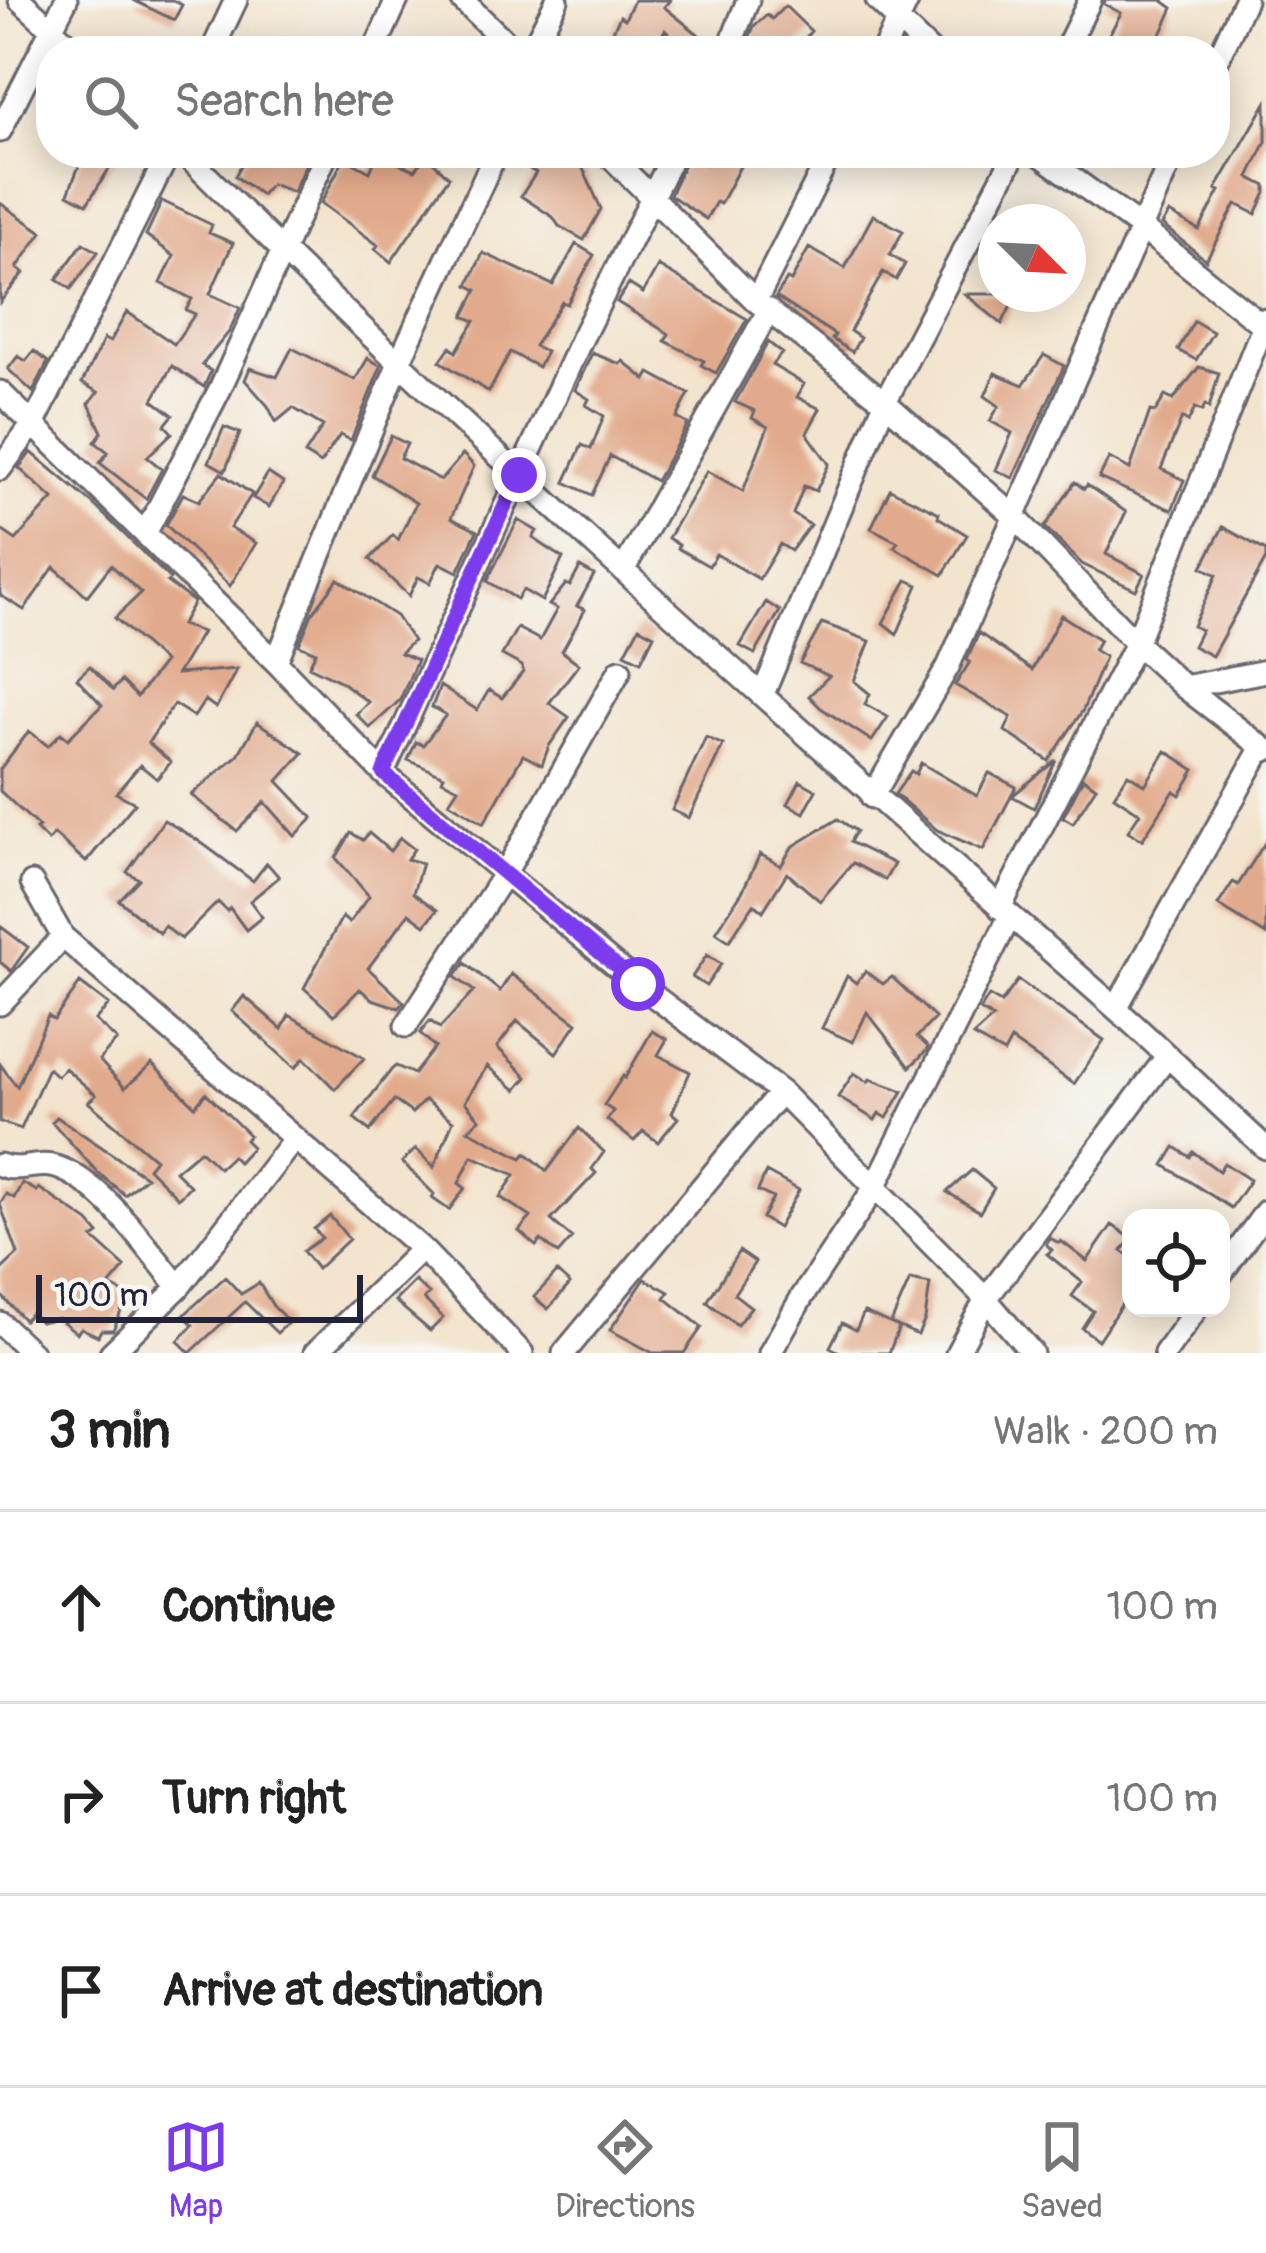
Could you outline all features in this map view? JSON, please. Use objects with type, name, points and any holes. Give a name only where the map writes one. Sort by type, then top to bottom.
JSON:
[{"type":"street","points":[[20,0],[60,36]]},
{"type":"street","points":[[50,36],[66,0]]},
{"type":"street","points":[[219,36],[236,0]]},
{"type":"street","points":[[381,36],[397,0]]},
{"type":"street","points":[[462,0],[499,36]]},
{"type":"street","points":[[539,36],[557,0]]},
{"type":"street","points":[[734,36],[748,0]]},
{"type":"street","points":[[878,0],[903,10],[920,36]]},
{"type":"street","points":[[1072,36],[1090,0]]},
{"type":"street","points":[[1228,36],[1245,0]]},
{"type":"street","points":[[0,130],[36,62]]},
{"type":"street","points":[[0,469],[34,423],[162,168]]},
{"type":"street","points":[[199,168],[519,475],[1266,1148]]},
{"type":"street","points":[[145,534],[219,391],[320,168]]},
{"type":"street","points":[[276,662],[400,360],[489,168]]},
{"type":"street","points":[[622,168],[763,306],[885,402],[1015,517],[1136,644],[1264,748],[1115,1008]]},
{"type":"street","points":[[383,773],[666,168]]},
{"type":"street","points":[[624,569],[763,306],[824,168]]},
{"type":"street","points":[[763,694],[885,402],[1007,168]]},
{"type":"street","points":[[770,1353],[875,1187],[1136,644],[1265,324],[1059,168]]},
{"type":"street","points":[[872,797],[948,667],[1167,168]]},
{"type":"street","points":[[0,392],[383,773],[638,984],[781,1092],[1033,1353]]},
{"type":"street","points":[[406,1027],[505,873],[620,670]]},
{"type":"street","points":[[1184,687],[1266,671]]},
{"type":"street","points":[[32,883],[63,937],[422,1249],[522,1353]]},
{"type":"street","points":[[0,1004],[63,937]]},
{"type":"street","points":[[956,1353],[986,1300],[1166,1058]]},
{"type":"street","points":[[564,1353],[781,1092]]},
{"type":"street","points":[[111,1353],[178,1287],[295,1138]]},
{"type":"street","points":[[0,1166],[12,1170],[54,1166],[92,1188],[178,1287]]},
{"type":"street","points":[[1230,1261],[1266,1211]]},
{"type":"street","points":[[315,1353],[422,1249]]},
{"type":"street","points":[[1165,1353],[1191,1317]]},
{"type":"street","points":[[0,1323],[32,1353]]},
{"type":"building","points":[[133,0],[172,0],[182,5],[174,20]]},
{"type":"building","points":[[634,0],[670,0],[664,7],[698,34],[672,36],[665,30],[661,36],[611,35],[620,16],[625,19]]},
{"type":"building","points":[[1105,0],[1162,0],[1173,8],[1160,36],[1109,36],[1121,13],[1104,4]]},
{"type":"building","points":[[785,6],[811,31],[807,36],[750,36],[767,15],[772,19]]},
{"type":"building","points":[[1266,103],[1266,142],[1249,177],[1266,186],[1266,193],[1256,214],[1236,204],[1206,260],[1162,225],[1169,213],[1199,230]]},
{"type":"building","points":[[78,168],[110,168],[87,204],[68,194]]},
{"type":"building","points":[[240,168],[304,168],[293,192],[271,184],[261,195],[235,176]]},
{"type":"building","points":[[339,168],[370,172],[372,168],[440,168],[449,177],[391,262],[375,249],[378,245],[321,203]]},
{"type":"building","points":[[528,168],[583,168],[601,209],[584,240],[521,196],[536,173]]},
{"type":"building","points":[[682,168],[739,168],[706,219],[670,195]]},
{"type":"building","points":[[162,201],[212,225],[209,233],[233,243],[210,294],[240,308],[229,332],[202,365],[211,371],[204,387],[172,366],[153,400],[173,415],[165,425],[172,433],[147,457],[162,469],[146,499],[100,463],[108,452],[95,442],[102,432],[89,404],[98,392],[82,383],[104,339],[110,342],[127,312],[174,344],[195,314],[186,310],[192,299],[161,283],[174,256],[146,235]]},
{"type":"building","points":[[0,203],[42,232],[17,268],[24,273],[0,302]]},
{"type":"building","points":[[873,215],[903,231],[890,255],[905,264],[896,280],[883,272],[850,331],[860,338],[852,352],[832,339],[835,335],[776,297],[809,248],[845,268]]},
{"type":"building","points":[[83,243],[98,252],[71,289],[57,279]]},
{"type":"building","points":[[576,244],[594,255],[567,304],[562,302],[534,346],[546,352],[538,367],[510,352],[489,392],[440,361],[450,347],[456,352],[475,321],[464,316],[477,290],[468,285],[483,253],[553,285]]},
{"type":"building","points":[[658,266],[747,319],[716,373],[701,365],[704,361],[665,341],[669,334],[617,302],[629,284],[643,293]]},
{"type":"building","points":[[987,312],[1008,312],[1002,324]]},
{"type":"building","points":[[1194,321],[1213,332],[1196,360],[1178,350]]},
{"type":"building","points":[[768,342],[782,353],[772,365],[804,384],[797,397],[820,409],[807,433],[829,464],[816,491],[804,486],[793,514],[810,525],[791,551],[780,544],[759,579],[716,554],[709,566],[668,538],[707,471],[743,491],[768,427],[752,418],[755,411],[735,402]]},
{"type":"building","points":[[292,348],[355,380],[368,358],[381,366],[351,440],[340,435],[320,464],[305,454],[323,426],[293,408],[276,422],[245,380],[250,368],[277,377]]},
{"type":"building","points":[[34,351],[48,362],[33,392],[8,369],[18,356],[26,361]]},
{"type":"building","points":[[592,353],[620,364],[623,361],[646,380],[650,373],[689,394],[677,418],[688,424],[656,481],[610,456],[592,495],[565,482],[582,445],[591,449],[604,416],[586,405],[589,399],[575,390]]},
{"type":"building","points":[[1044,355],[1064,366],[1013,478],[996,470],[1012,433],[990,421],[999,406],[985,396],[995,373],[1023,385]]},
{"type":"building","points":[[1199,367],[1219,373],[1209,408],[1195,408],[1188,422],[1182,418],[1161,469],[1184,480],[1172,510],[1099,478],[1109,458],[1130,469],[1150,411],[1155,412],[1165,396],[1173,400]]},
{"type":"building","points":[[224,427],[240,433],[225,471],[209,462]]},
{"type":"building","points":[[391,436],[407,444],[400,458],[441,480],[463,454],[474,466],[451,518],[477,531],[458,572],[440,563],[430,583],[418,577],[409,596],[370,559],[393,535],[398,540],[416,503],[372,475]]},
{"type":"building","points":[[31,452],[92,503],[170,579],[167,582],[194,602],[181,625],[202,632],[177,674],[237,669],[216,708],[205,700],[194,717],[174,704],[148,743],[171,762],[157,779],[140,765],[116,793],[135,803],[86,862],[54,834],[48,841],[0,791],[0,769],[29,731],[48,746],[61,733],[68,739],[102,705],[77,678],[90,666],[113,690],[121,681],[137,697],[164,662],[115,618],[141,593],[111,565],[87,596],[54,567],[24,610],[0,595],[0,529],[16,540],[53,499],[19,468]]},
{"type":"building","points":[[221,473],[252,494],[230,528],[256,543],[230,586],[166,525],[183,494],[199,501]]},
{"type":"building","points":[[268,473],[283,483],[269,507],[253,498]]},
{"type":"building","points":[[1075,482],[1126,512],[1106,554],[1144,574],[1136,590],[1082,564],[1045,527]]},
{"type":"building","points":[[890,489],[939,513],[938,517],[967,535],[943,575],[871,528]]},
{"type":"building","points":[[518,520],[537,531],[533,538],[563,558],[542,601],[523,590],[517,599],[487,581]]},
{"type":"building","points":[[1223,527],[1266,551],[1266,559],[1212,656],[1193,646],[1201,630],[1193,626],[1217,575],[1202,567]]},
{"type":"building","points":[[580,567],[594,575],[577,606],[585,610],[562,651],[579,664],[549,703],[569,717],[542,765],[523,755],[484,823],[449,802],[458,788],[442,780],[444,776],[408,760],[416,742],[423,745],[446,715],[432,707],[440,686],[477,710],[489,690],[502,698],[523,672],[522,666],[502,655],[517,628],[540,640],[557,609],[549,605],[566,584],[570,586]]},
{"type":"building","points":[[338,579],[396,616],[413,641],[400,653],[417,660],[400,700],[370,728],[356,714],[368,702],[309,666],[316,652],[299,645],[312,614]]},
{"type":"building","points":[[907,580],[918,585],[897,634],[883,623]]},
{"type":"building","points":[[766,602],[780,611],[755,654],[740,646]]},
{"type":"building","points":[[1061,615],[1100,640],[1094,650],[1105,657],[1083,710],[1049,761],[1005,731],[1011,717],[955,685],[970,662],[979,633],[1032,670]]},
{"type":"building","points":[[822,623],[870,641],[854,681],[870,694],[865,704],[888,717],[872,741],[809,696],[829,676],[800,663]]},
{"type":"building","points":[[639,627],[654,635],[641,661],[625,653]]},
{"type":"building","points":[[257,722],[303,753],[278,781],[313,818],[295,836],[265,802],[237,831],[191,795],[238,755]]},
{"type":"building","points":[[706,737],[723,745],[689,818],[672,810]]},
{"type":"building","points":[[1166,751],[1195,770],[1180,795],[1174,791],[1142,840],[1128,831],[1140,813],[1114,796],[1128,774],[1145,785]]},
{"type":"building","points":[[1056,760],[1034,808],[1012,796]]},
{"type":"building","points":[[921,763],[977,796],[989,773],[1016,787],[983,850],[937,830],[895,794]]},
{"type":"building","points":[[1083,778],[1096,787],[1073,823],[1063,817]]},
{"type":"building","points":[[800,781],[816,790],[804,813],[788,804]]},
{"type":"building","points":[[838,819],[856,831],[850,842],[894,864],[885,880],[853,863],[820,901],[787,873],[763,911],[754,904],[729,941],[716,932],[760,854],[781,866],[792,847]]},
{"type":"building","points":[[164,820],[253,881],[267,863],[279,877],[250,901],[262,917],[246,930],[230,908],[227,911],[218,902],[181,939],[164,926],[159,933],[119,900],[139,879],[127,872]]},
{"type":"building","points":[[351,833],[363,840],[369,833],[390,851],[400,838],[414,849],[407,859],[422,863],[413,893],[437,910],[425,925],[409,913],[368,968],[404,1002],[399,1008],[372,999],[360,989],[334,1015],[304,988],[342,917],[349,923],[369,896],[336,858]]},
{"type":"building","points":[[1266,841],[1266,935],[1218,905],[1233,882],[1238,885]]},
{"type":"building","points":[[0,926],[28,947],[11,971],[0,962]]},
{"type":"building","points":[[707,955],[721,964],[706,986],[692,977]]},
{"type":"building","points":[[465,963],[500,991],[511,974],[577,1023],[556,1053],[517,1021],[497,1047],[527,1077],[516,1090],[487,1066],[465,1102],[480,1119],[468,1130],[522,1158],[526,1153],[547,1171],[579,1128],[604,1152],[592,1169],[596,1173],[551,1220],[572,1238],[558,1254],[541,1240],[536,1246],[519,1231],[531,1217],[500,1197],[515,1175],[472,1156],[459,1183],[465,1188],[449,1210],[432,1198],[434,1194],[402,1162],[416,1149],[434,1167],[453,1121],[425,1100],[412,1113],[394,1100],[370,1131],[354,1118],[392,1069],[396,1066],[414,1074],[435,1047],[420,1033],[430,1021],[440,1028],[474,991],[455,977]]},
{"type":"building","points":[[865,971],[883,984],[892,977],[935,1018],[917,1037],[928,1047],[910,1067],[867,1012],[853,1042],[822,1028],[847,976],[856,983]]},
{"type":"building","points":[[1018,980],[1104,1040],[1074,1084],[1011,1040],[1004,1053],[973,1036],[993,1018],[980,1010],[989,996],[1001,1003]]},
{"type":"building","points":[[80,983],[109,1005],[95,1020],[117,1040],[99,1060],[125,1088],[152,1064],[195,1106],[206,1093],[249,1135],[245,1140],[252,1147],[238,1162],[232,1156],[219,1168],[200,1150],[175,1171],[190,1186],[178,1198],[148,1168],[155,1159],[88,1102],[96,1095],[65,1068],[57,1076],[48,1068],[21,1129],[0,1122],[0,1064],[17,1087],[48,1016],[54,1020]]},
{"type":"building","points":[[244,996],[282,1029],[289,1015],[364,1058],[335,1089],[304,1058],[295,1068],[232,1011]]},
{"type":"building","points":[[652,1031],[667,1039],[658,1055],[690,1072],[672,1113],[678,1118],[658,1142],[643,1131],[634,1141],[607,1120],[613,1111],[604,1105]]},
{"type":"building","points":[[854,1073],[868,1082],[903,1091],[887,1118],[879,1113],[875,1120],[838,1097]]},
{"type":"building","points":[[57,1117],[146,1177],[125,1195],[52,1122]]},
{"type":"building","points":[[1175,1147],[1190,1157],[1193,1152],[1219,1171],[1224,1163],[1250,1180],[1231,1208],[1164,1165]]},
{"type":"building","points":[[972,1170],[994,1188],[980,1212],[947,1192]]},
{"type":"building","points":[[766,1172],[799,1190],[778,1228],[762,1218],[773,1198],[758,1191]]},
{"type":"building","points":[[22,1183],[39,1188],[89,1222],[99,1234],[93,1238],[125,1267],[109,1286],[128,1295],[113,1330],[101,1330],[98,1336],[81,1328],[77,1333],[58,1318],[40,1322],[31,1313],[24,1320],[0,1294],[0,1271],[18,1254],[0,1204],[6,1194],[14,1198]]},
{"type":"building","points":[[330,1216],[349,1239],[317,1269],[303,1251],[322,1238],[314,1229]]},
{"type":"building","points":[[1112,1225],[1122,1232],[1122,1304],[1098,1340],[1082,1328],[1093,1311],[1072,1296],[1082,1282],[1047,1254],[1052,1250],[1046,1244],[1050,1238],[1061,1241],[1087,1261]]},
{"type":"building","points":[[739,1251],[755,1262],[734,1294],[751,1307],[737,1325],[707,1302]]},
{"type":"building","points":[[557,1272],[570,1284],[548,1309],[534,1297]]},
{"type":"building","points":[[225,1277],[241,1294],[259,1283],[289,1322],[277,1333],[245,1302],[190,1353],[178,1341],[193,1325],[184,1315]]},
{"type":"building","points":[[645,1279],[669,1292],[665,1298],[702,1327],[684,1353],[653,1353],[610,1330]]},
{"type":"building","points":[[910,1280],[930,1284],[918,1335],[891,1323]]},
{"type":"building","points":[[415,1281],[429,1294],[424,1299],[443,1318],[430,1331],[395,1301]]},
{"type":"building","points":[[864,1312],[899,1327],[889,1353],[841,1353],[830,1347],[842,1323],[856,1330]]},
{"type":"route","points":[[519,475],[383,773],[638,984]]}]
